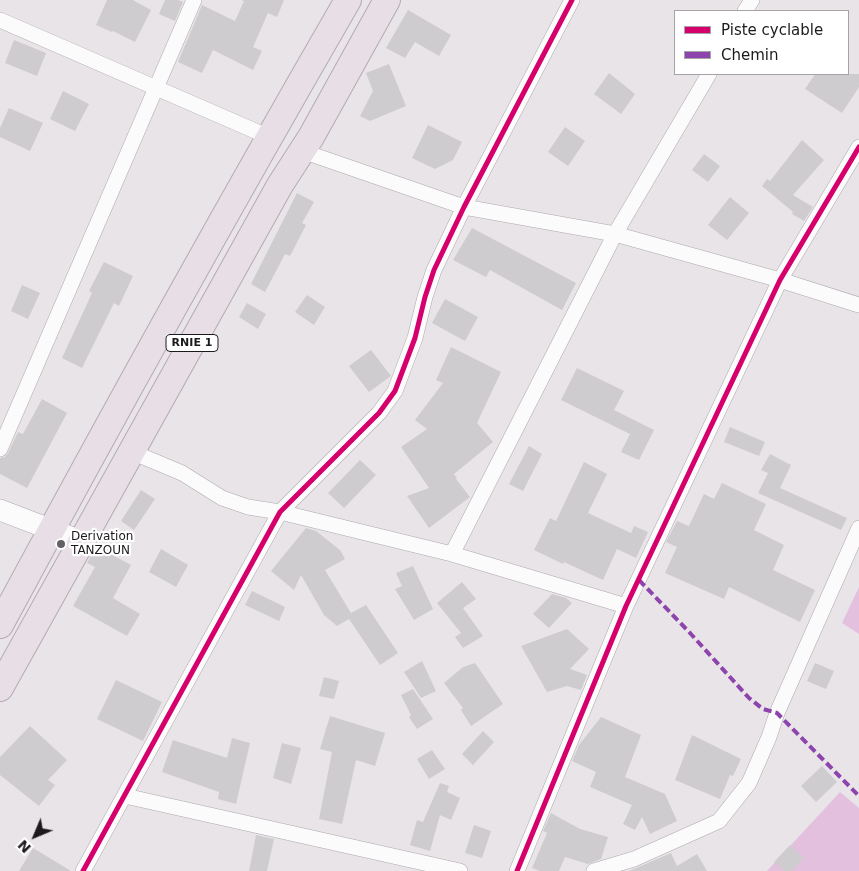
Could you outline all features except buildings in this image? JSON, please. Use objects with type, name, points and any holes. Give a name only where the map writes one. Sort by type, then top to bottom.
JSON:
[{"type":"highway","name":"RNIE 1","points":[[0,625],[269,137],[348,0]]},
{"type":"highway","name":"RNIE 1","points":[[0,688],[280,185],[302,152],[387,0]]},
{"type":"street","points":[[0,449],[194,0]]},
{"type":"street","points":[[83,871],[280,512],[379,413],[395,391],[415,338],[434,270],[464,206],[572,0]]},
{"type":"street","points":[[0,20],[269,137]]},
{"type":"street","points":[[452,554],[615,234],[708,75]]},
{"type":"street","points":[[517,871],[626,606],[780,280],[859,147]]},
{"type":"street","points":[[302,152],[464,206],[615,234],[780,280],[859,305]]},
{"type":"street","points":[[132,452],[182,473],[222,498],[248,507],[280,512],[452,554],[626,606]]},
{"type":"street","points":[[0,510],[81,541]]},
{"type":"street","points":[[594,871],[634,859],[719,821],[749,784],[859,528]]},
{"type":"street","points":[[125,796],[460,871]]},
{"type":"shaded area","points":[[859,587],[859,634],[842,623]]},
{"type":"shaded area","points":[[840,792],[859,808],[859,871],[767,871]]},
{"type":"marked path","points":[[639,580],[749,698],[763,709],[777,713],[859,796]]},
{"type":"cycle path","points":[[83,871],[280,512],[379,413],[395,391],[415,338],[434,270],[464,207],[572,0]]},
{"type":"cycle path","points":[[517,871],[626,606],[780,280],[859,147]]},
{"type":"place","name":"Derivation TANZOUN","points":[[61,544]]}]
